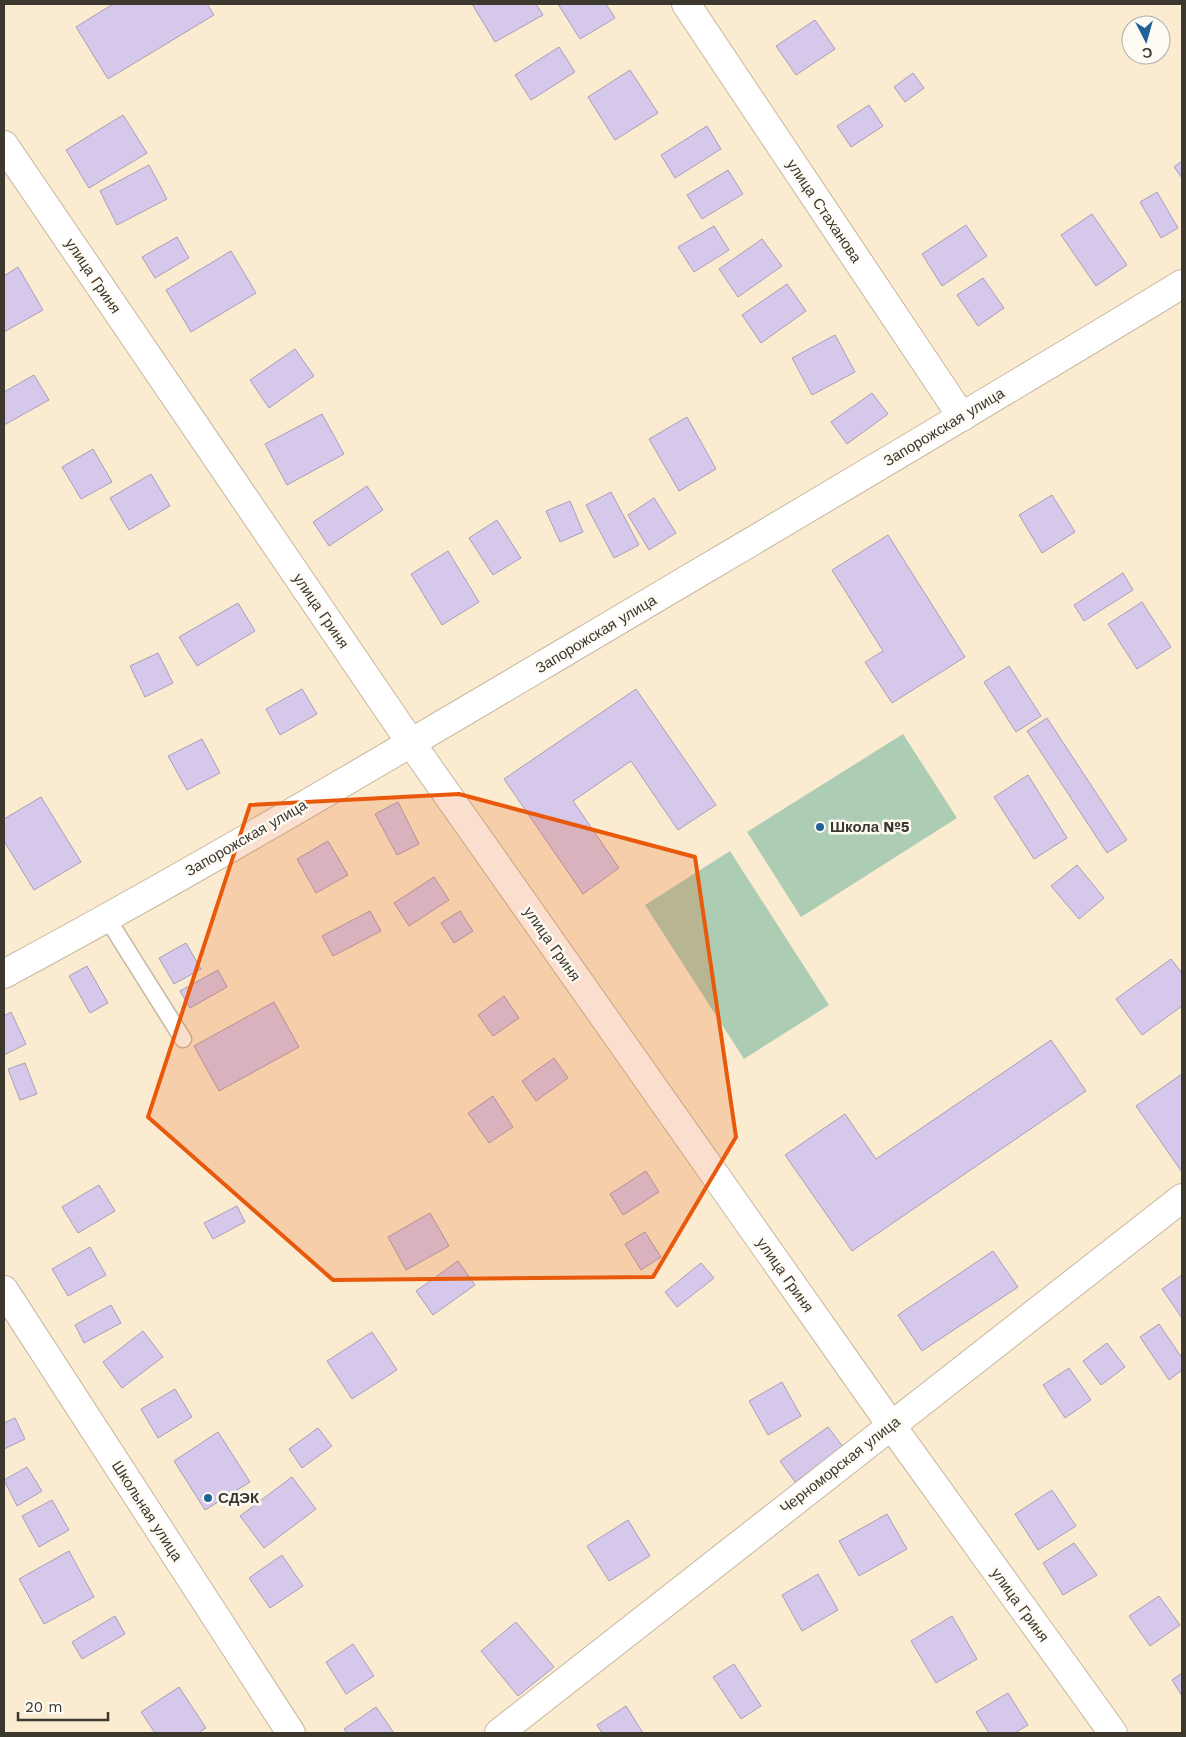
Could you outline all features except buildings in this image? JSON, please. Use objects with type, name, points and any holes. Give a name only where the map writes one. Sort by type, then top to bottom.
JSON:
[{"type":"street","name":"улица Стаханова","points":[[686,4],[962,417]]},
{"type":"street","name":"улица Гриня","points":[[4,146],[411,744],[891,1426],[1113,1733]]},
{"type":"street","name":"Запорожская улица","points":[[4,974],[107,918],[411,744],[1182,284]]},
{"type":"street","name":"Черноморская улица","points":[[499,1733],[1182,1198]]},
{"type":"street","name":"Школьная улица","points":[[4,1290],[291,1733]]},
{"type":"lane","points":[[107,918],[183,1039]]},
{"type":"highlighted area","points":[[459,794],[695,857],[736,1137],[653,1277],[333,1280],[148,1117],[250,805]]},
{"type":"green space","points":[[903,734],[957,818],[801,917],[747,832]]},
{"type":"green space","points":[[730,851],[829,1005],[744,1059],[645,905]]},
{"type":"place","name":"Школа №5","points":[[820,827]]},
{"type":"place","name":"СДЭК","points":[[208,1498]]}]
